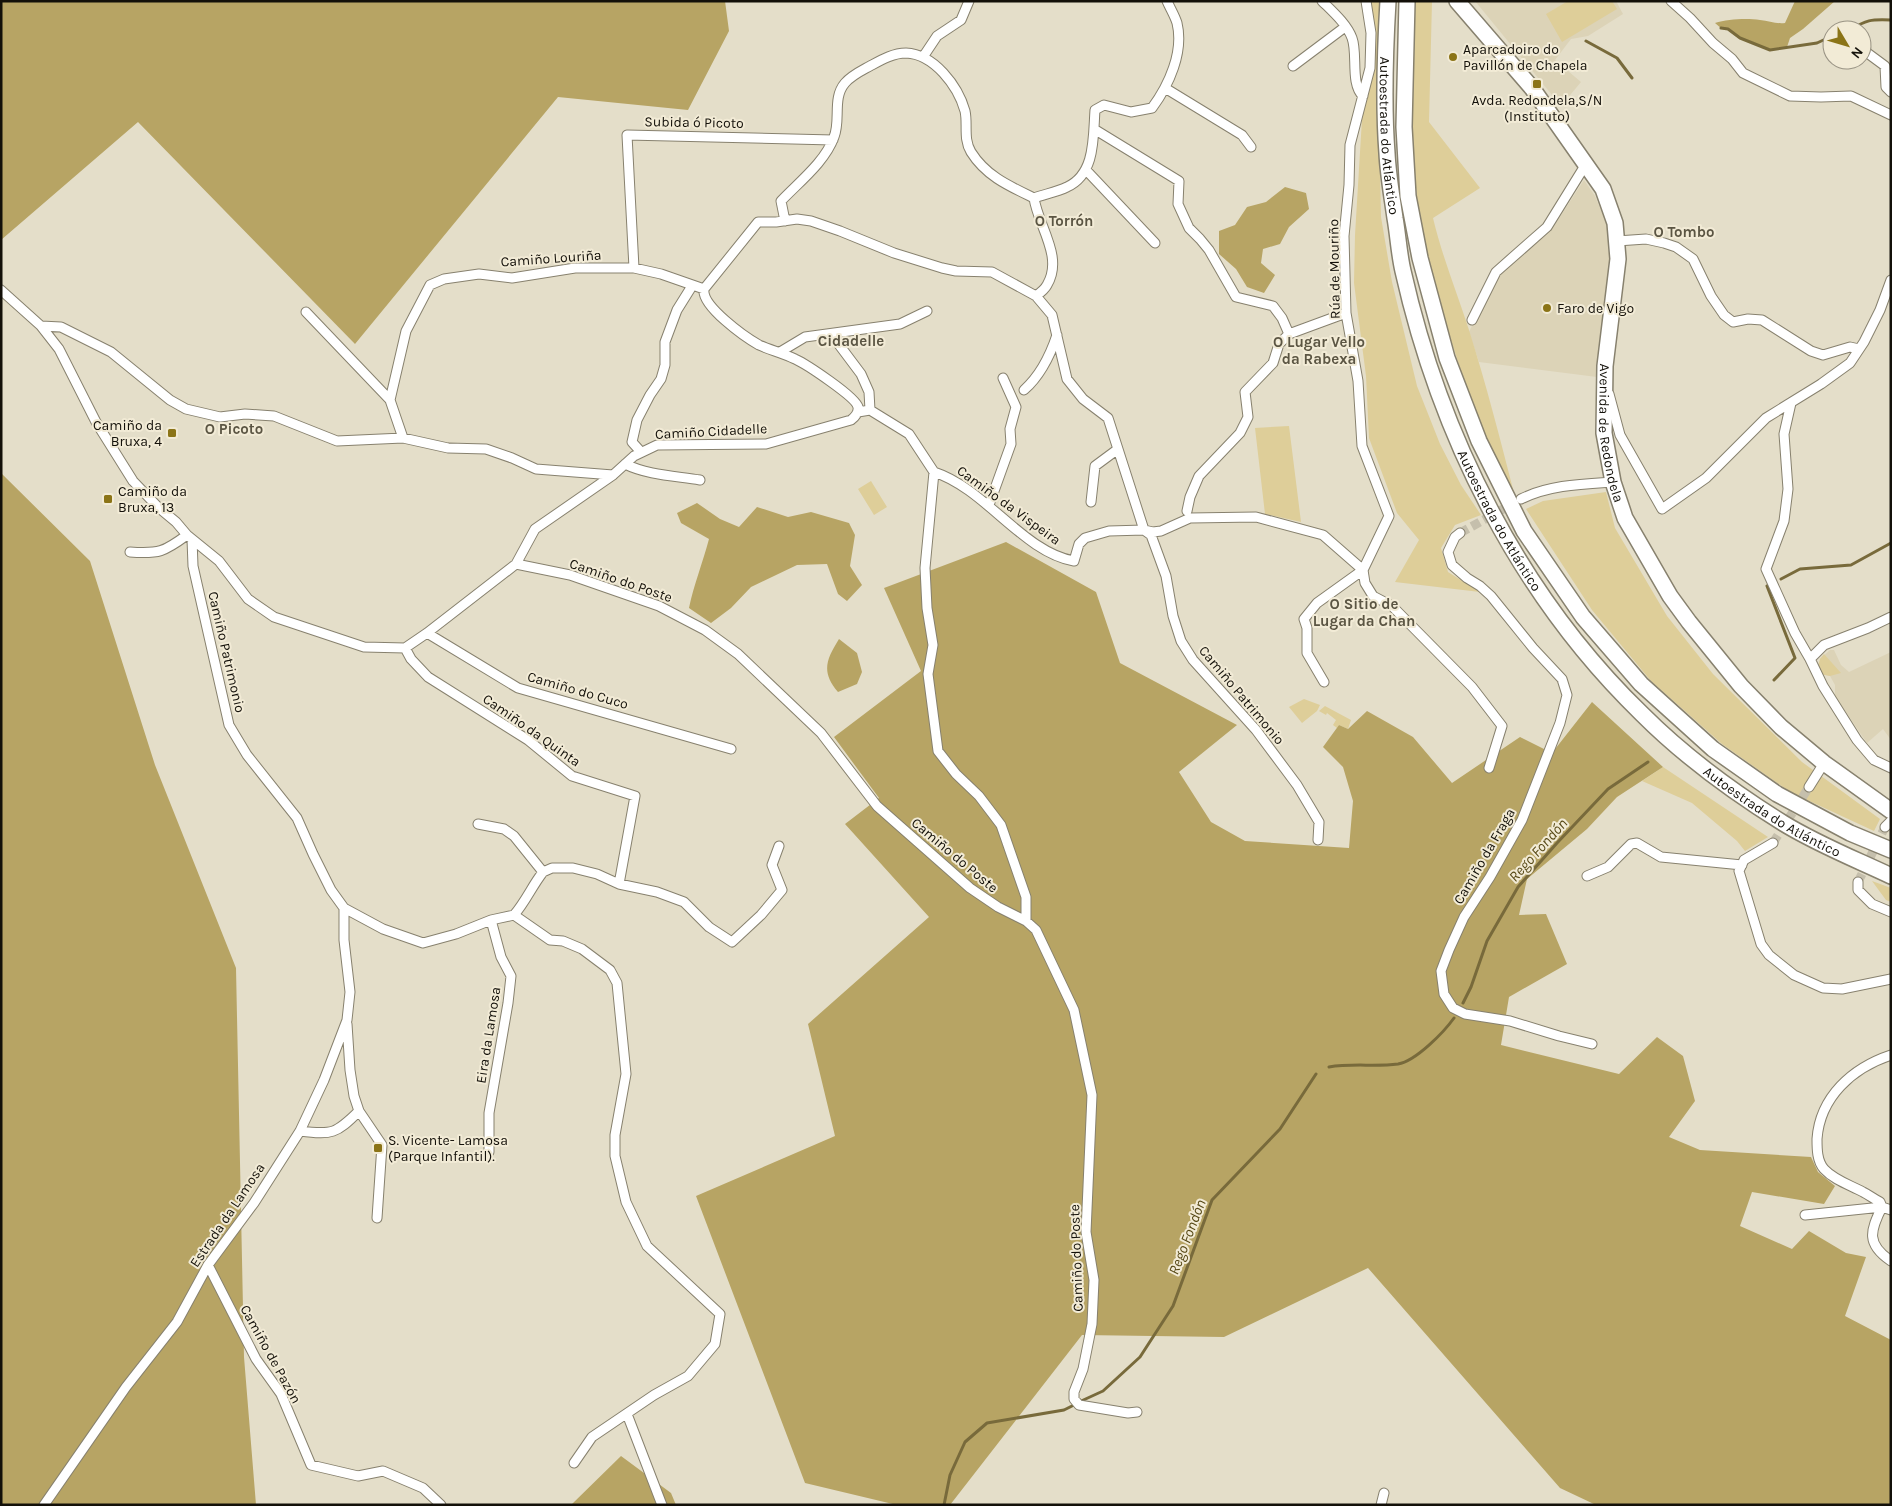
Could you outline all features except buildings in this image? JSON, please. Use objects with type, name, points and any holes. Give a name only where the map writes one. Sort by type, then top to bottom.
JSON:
[{"type":"highway","name":"Autoestrada do Atlántico","points":[[1388,1],[1385,66],[1386,154],[1402,269],[1425,356],[1451,427],[1487,504],[1530,578],[1576,641],[1642,714],[1710,773],[1784,824],[1823,845],[1891,876]]},
{"type":"highway","name":"Autoestrada do Atlántico","points":[[1407,1],[1404,127],[1408,196],[1420,258],[1447,358],[1480,441],[1524,532],[1583,617],[1641,684],[1713,749],[1777,794],[1850,833],[1891,850]]},
{"type":"highway","name":"Avenida de Redondela","points":[[1457,1],[1532,88],[1603,189],[1615,223],[1618,258],[1605,381],[1604,433],[1613,482],[1625,518],[1652,568],[1689,622],[1741,686],[1781,727],[1824,763],[1891,811]]},
{"type":"street","points":[[923,57],[937,36],[961,20],[969,1]]},
{"type":"street","points":[[785,221],[781,201],[825,154],[833,140],[838,128],[838,98],[844,84],[854,74],[888,57],[905,53],[923,57],[946,76],[956,89],[965,112],[966,132],[970,150],[983,168],[1002,183],[1034,198],[1069,186],[1086,170],[1092,148],[1095,110],[1104,105],[1131,112],[1152,108],[1165,88],[1178,55],[1177,23],[1167,1]]},
{"type":"street","points":[[1322,1],[1345,27],[1352,39],[1356,83],[1359,92],[1363,96]]},
{"type":"street","name":"Rúa de Mouriño","points":[[1363,570],[1389,516],[1362,446],[1358,382],[1346,313],[1344,236],[1349,185],[1350,145],[1370,68],[1371,33],[1366,1]]},
{"type":"street","points":[[1671,1],[1732,59],[1743,74],[1790,96],[1851,96],[1891,115]]},
{"type":"street","points":[[1293,66],[1345,27]]},
{"type":"street","points":[[1872,56],[1885,66],[1886,86],[1891,92]]},
{"type":"street","points":[[1165,88],[1242,134],[1251,147]]},
{"type":"street","points":[[1094,129],[1179,181],[1178,204],[1189,228],[1209,250],[1236,297],[1273,306],[1282,318],[1289,334]]},
{"type":"street","name":"Subida ó Picoto","points":[[634,268],[632,189],[627,134],[833,140]]},
{"type":"street","points":[[1472,320],[1496,272],[1547,227],[1586,164]]},
{"type":"street","points":[[1086,170],[1155,243]]},
{"type":"street","points":[[1026,921],[1026,897],[1001,825],[979,796],[956,774],[938,751],[928,674],[933,645],[927,608],[925,568],[934,472],[909,434],[870,410],[858,412],[856,403],[812,369],[780,352],[760,345],[726,322],[706,299],[704,289],[758,222],[797,219],[810,221],[840,231],[894,253],[942,268],[956,271],[992,272],[1036,296],[1047,286],[1054,267],[1048,240],[1035,206],[1034,198]]},
{"type":"street","points":[[1617,241],[1646,239],[1664,243],[1693,259],[1711,296],[1724,315],[1733,322],[1748,319],[1762,320],[1811,351],[1824,355],[1850,347],[1859,349]]},
{"type":"street","name":"Camiño Louriña","points":[[390,400],[406,331],[430,285],[444,279],[479,274],[512,278],[575,268],[634,268],[661,274],[704,289]]},
{"type":"street","points":[[1605,381],[1620,436],[1662,509],[1706,478],[1766,418],[1821,384],[1850,363],[1880,310],[1891,280]]},
{"type":"street","points":[[641,452],[632,442],[637,420],[661,379],[665,342],[677,310],[692,286]]},
{"type":"street","points":[[1,290],[41,326],[59,349],[96,422],[133,481],[190,537],[220,561],[248,599],[274,617],[364,647],[405,648]]},
{"type":"street","name":"Camiño Patrimonio","points":[[1036,296],[1052,315],[1067,379],[1083,399],[1108,418],[1144,530],[1152,535],[1166,576],[1173,616],[1181,641],[1193,660],[1256,730],[1297,785],[1319,822],[1318,840]]},
{"type":"street","points":[[780,352],[805,337],[900,324],[927,311]]},
{"type":"street","points":[[306,312],[390,400],[403,438]]},
{"type":"street","points":[[1187,511],[1190,497],[1199,476],[1240,433],[1248,417],[1245,392],[1273,363],[1279,344],[1289,334],[1346,313]]},
{"type":"street","points":[[41,326],[62,327],[111,352],[170,400],[186,409],[220,417],[245,414],[274,416],[337,441],[403,438],[448,448],[486,449],[536,469],[613,475]]},
{"type":"street","points":[[831,334],[861,374],[869,392],[870,410]]},
{"type":"street","points":[[1024,390],[1035,381],[1044,366],[1057,335]]},
{"type":"street","points":[[989,505],[1011,444],[1010,429],[1016,407],[1003,378]]},
{"type":"street","points":[[1791,403],[1784,434],[1788,489],[1784,521],[1766,569],[1795,633],[1823,686],[1857,740],[1874,760],[1891,768]]},
{"type":"street","name":"Camiño Cidadelle","points":[[405,648],[428,633],[516,564],[535,529],[613,475],[641,452],[657,446],[766,444],[851,420],[858,412]]},
{"type":"street","points":[[1091,502],[1095,466],[1118,449]]},
{"type":"street","points":[[625,464],[654,473],[700,480]]},
{"type":"street","name":"Camiño da Vispeira","points":[[934,472],[947,476],[989,505],[1045,551],[1061,559],[1074,561],[1079,544],[1086,538],[1109,532],[1161,531],[1190,518],[1256,516],[1323,535],[1363,570]]},
{"type":"street","points":[[1521,499],[1536,492],[1556,487],[1613,482]]},
{"type":"street","name":"Camiño da Fraga","points":[[1460,532],[1448,552],[1452,565],[1491,596],[1532,648],[1562,679],[1567,695],[1560,723],[1522,820],[1490,878],[1464,917],[1449,950],[1441,971],[1444,994],[1453,1008],[1465,1014],[1510,1021],[1592,1044]]},
{"type":"street","points":[[130,552],[150,554],[167,549],[190,537]]},
{"type":"street","name":"Camiño Patrimonio","points":[[190,537],[193,566],[230,725],[248,755],[297,818],[331,890],[344,908],[383,929],[423,943],[456,934],[491,920]]},
{"type":"street","name":"Camiño do Poste","points":[[516,564],[570,575],[650,602],[705,630],[738,654],[821,733],[876,806],[970,888],[998,907],[1026,921],[1036,930],[1074,1010],[1092,1095],[1086,1232],[1094,1280],[1092,1324],[1084,1369],[1074,1392],[1074,1398],[1078,1406],[1128,1413],[1136,1412]]},
{"type":"street","points":[[1324,682],[1307,653],[1307,628],[1304,619],[1317,603],[1363,570],[1365,583],[1372,596],[1392,606],[1472,687],[1502,726],[1489,768]]},
{"type":"street","points":[[1810,659],[1824,645],[1891,617]]},
{"type":"street","name":"Camiño do Cuco","points":[[428,633],[518,688],[731,749]]},
{"type":"street","name":"Camiño da Quinta","points":[[405,648],[411,659],[428,678],[528,740],[572,776],[635,796],[619,884]]},
{"type":"street","points":[[1809,787],[1824,763]]},
{"type":"street","points":[[478,824],[504,829],[514,836],[536,860],[542,872]]},
{"type":"street","points":[[1587,876],[1608,867],[1631,844],[1637,843],[1661,857],[1742,865]]},
{"type":"street","points":[[1773,843],[1744,860],[1739,871],[1761,944],[1769,955],[1794,975],[1823,988],[1842,989],[1891,979]]},
{"type":"street","points":[[491,920],[514,914],[525,902],[542,872],[552,868],[573,868],[596,874],[619,884],[657,892],[684,902],[709,927],[732,942],[761,915],[782,890],[772,865],[780,846]]},
{"type":"street","points":[[1858,882],[1858,890],[1872,904],[1891,912]]},
{"type":"street","name":"Estrada da Lamosa","points":[[44,1505],[126,1387],[177,1322],[208,1265],[254,1203],[300,1131],[324,1080],[346,1020],[350,992],[344,940],[344,908]]},
{"type":"street","points":[[514,914],[550,940],[563,941],[582,949],[610,970],[616,984],[626,1074],[615,1135],[615,1156],[626,1202],[647,1246],[720,1314],[715,1344],[688,1376],[654,1395],[592,1437],[574,1463]]},
{"type":"street","name":"Eira da Lamosa","points":[[489,1152],[489,1113],[511,976],[501,957],[491,920]]},
{"type":"street","points":[[346,1020],[350,1070],[359,1111],[382,1145],[378,1218]]},
{"type":"street","points":[[1886,1209],[1880,1202],[1836,1178],[1822,1168],[1817,1151],[1817,1137],[1824,1109],[1835,1090],[1866,1065],[1891,1055]]},
{"type":"street","points":[[300,1131],[324,1134],[342,1128],[359,1111]]},
{"type":"street","points":[[1805,1215],[1886,1209]]},
{"type":"street","points":[[1886,1209],[1872,1232],[1874,1245],[1880,1254],[1891,1261]]},
{"type":"street","name":"Camiño de Pazón","points":[[208,1265],[256,1359],[281,1394],[311,1465],[358,1476],[383,1471],[423,1488],[441,1505]]},
{"type":"street","points":[[627,1414],[662,1505]]},
{"type":"street","points":[[1381,1505],[1384,1493]]},
{"type":"shaded area","points":[[1,1],[725,1],[729,31],[688,110],[558,97],[355,344],[138,122],[1,240]]},
{"type":"shaded area","points":[[1371,1],[1380,1],[1379,126],[1381,217],[1392,282],[1417,386],[1440,444],[1461,485],[1481,515],[1455,525],[1441,548],[1448,572],[1480,592],[1395,582],[1419,540],[1397,513],[1369,438],[1366,376],[1354,283],[1362,119],[1373,70]]},
{"type":"shaded area","points":[[1414,1],[1432,1],[1429,122],[1480,188],[1433,218],[1469,330],[1514,493],[1485,435],[1460,368],[1436,294],[1421,232],[1409,126]]},
{"type":"shaded area","points":[[1475,1],[1616,1],[1623,14],[1588,36],[1571,39],[1555,60],[1581,82],[1561,106]]},
{"type":"shaded area","points":[[1568,1],[1612,1],[1617,9],[1562,42],[1546,14]]},
{"type":"shaded area","points":[[1795,1],[1835,1],[1790,38],[1787,47],[1770,50],[1740,38],[1728,29],[1722,29],[1715,23],[1755,19],[1785,23]]},
{"type":"shaded area","points":[[1584,180],[1595,196],[1607,225],[1610,258],[1597,377],[1479,362],[1469,332],[1497,274],[1554,226]]},
{"type":"shaded area","points":[[1285,187],[1306,193],[1309,209],[1289,227],[1280,244],[1263,249],[1261,263],[1275,275],[1264,293],[1247,287],[1236,269],[1219,254],[1219,231],[1235,225],[1247,207],[1266,202]]},
{"type":"shaded area","points":[[1289,426],[1301,522],[1265,514],[1255,428]]},
{"type":"shaded area","points":[[1,473],[90,561],[155,765],[236,968],[244,1357],[256,1505],[1,1505]]},
{"type":"shaded area","points":[[871,481],[887,507],[874,515],[858,489]]},
{"type":"shaded area","points":[[1606,492],[1615,528],[1667,616],[1713,674],[1802,762],[1880,819],[1874,831],[1790,792],[1722,744],[1651,681],[1592,610],[1526,509],[1543,501]]},
{"type":"shaded area","points":[[697,503],[720,519],[739,527],[757,507],[788,517],[811,512],[849,523],[855,535],[850,566],[862,585],[847,601],[838,594],[827,564],[797,565],[751,587],[731,608],[711,623],[689,608],[709,539],[681,523],[677,513]]},
{"type":"shaded area","points":[[1006,542],[1096,592],[1120,663],[1237,725],[1179,772],[1211,822],[1245,841],[1349,848],[1353,801],[1343,767],[1323,747],[1339,725],[1348,729],[1367,711],[1413,737],[1452,783],[1520,737],[1552,753],[1592,702],[1663,767],[1617,797],[1587,829],[1527,879],[1519,915],[1546,914],[1567,964],[1509,997],[1501,1045],[1619,1074],[1657,1037],[1683,1056],[1695,1101],[1669,1137],[1700,1150],[1811,1157],[1818,1172],[1835,1186],[1824,1204],[1752,1192],[1740,1226],[1792,1249],[1809,1231],[1846,1253],[1866,1257],[1845,1316],[1891,1340],[1891,1505],[1596,1505],[1560,1488],[1368,1268],[1224,1337],[1082,1335],[950,1505],[897,1505],[805,1483],[696,1196],[835,1136],[808,1024],[929,917],[845,824],[879,798],[834,737],[921,671],[884,588]]},
{"type":"shaded area","points":[[839,639],[857,653],[862,672],[857,684],[838,692],[829,678],[827,666],[831,653]]},
{"type":"shaded area","points":[[1830,650],[1834,650],[1841,665],[1849,672],[1891,652],[1891,740],[1883,729],[1867,743],[1835,696],[1835,685],[1830,676],[1820,674],[1820,659]]},
{"type":"shaded area","points":[[1824,654],[1841,673],[1830,676],[1820,674],[1817,669],[1820,659]]},
{"type":"shaded area","points":[[1304,699],[1320,705],[1317,711],[1302,723],[1289,707]]},
{"type":"shaded area","points":[[1325,706],[1351,720],[1348,729],[1339,725],[1337,728],[1333,725],[1336,720],[1327,713],[1326,715],[1319,711]]},
{"type":"shaded area","points":[[1663,767],[1768,837],[1745,851],[1737,841],[1692,803],[1642,781]]},
{"type":"shaded area","points":[[1872,881],[1891,888],[1891,902],[1886,900]]},
{"type":"shaded area","points":[[621,1456],[671,1493],[676,1505],[571,1505]]},
{"type":"waterway","points":[[1872,21],[1891,20]]},
{"type":"waterway","points":[[1721,28],[1728,29],[1740,38],[1770,50],[1822,41]]},
{"type":"waterway","points":[[1586,41],[1617,58],[1632,78]]},
{"type":"waterway","name":"Rego Fondón","points":[[1781,579],[1800,569],[1851,565],[1891,543]]},
{"type":"waterway","name":"Rego Fondón","points":[[1767,586],[1795,658],[1774,680]]},
{"type":"waterway","name":"Rego Fondón","points":[[1463,1003],[1471,987],[1487,941],[1518,887],[1608,789],[1648,762]]},
{"type":"waterway","name":"Rego Fondón","points":[[1329,1067],[1389,1065],[1405,1062],[1429,1045],[1454,1018]]},
{"type":"waterway","name":"Rego Fondón","points":[[1079,1402],[1103,1391],[1140,1357],[1173,1306],[1212,1200],[1280,1129],[1316,1074]]},
{"type":"waterway","name":"Rego Fondón","points":[[944,1505],[950,1475],[965,1442],[987,1423],[1064,1410],[1074,1405]]},
{"type":"tunnel","points":[[1460,533],[1514,503]]},
{"type":"tunnel","points":[[1773,843],[1809,787]]},
{"type":"tunnel","points":[[1858,882],[1885,827]]},
{"type":"place","name":"Aparcadoiro do Pavillón de Chapela","points":[[1453,57]]},
{"type":"place","name":"Avda. Redondela,S/N (Instituto)","points":[[1537,84]]},
{"type":"place","name":"Faro de Vigo","points":[[1547,308]]},
{"type":"place","name":"Camiño da Bruxa, 4","points":[[172,433]]},
{"type":"place","name":"Camiño da Bruxa, 13","points":[[108,499]]},
{"type":"place","name":"S. Vicente- Lamosa (Parque Infantil).","points":[[378,1148]]},
{"type":"district","name":"O Torrón","points":[[1064,221]]},
{"type":"district","name":"O Tombo","points":[[1684,232]]},
{"type":"district","name":"Cidadelle","points":[[851,341]]},
{"type":"district","name":"O Lugar Vello da Rabexa","points":[[1319,350]]},
{"type":"district","name":"O Picoto","points":[[234,429]]},
{"type":"district","name":"O Sitio de Lugar da Chan","points":[[1364,612]]}]
